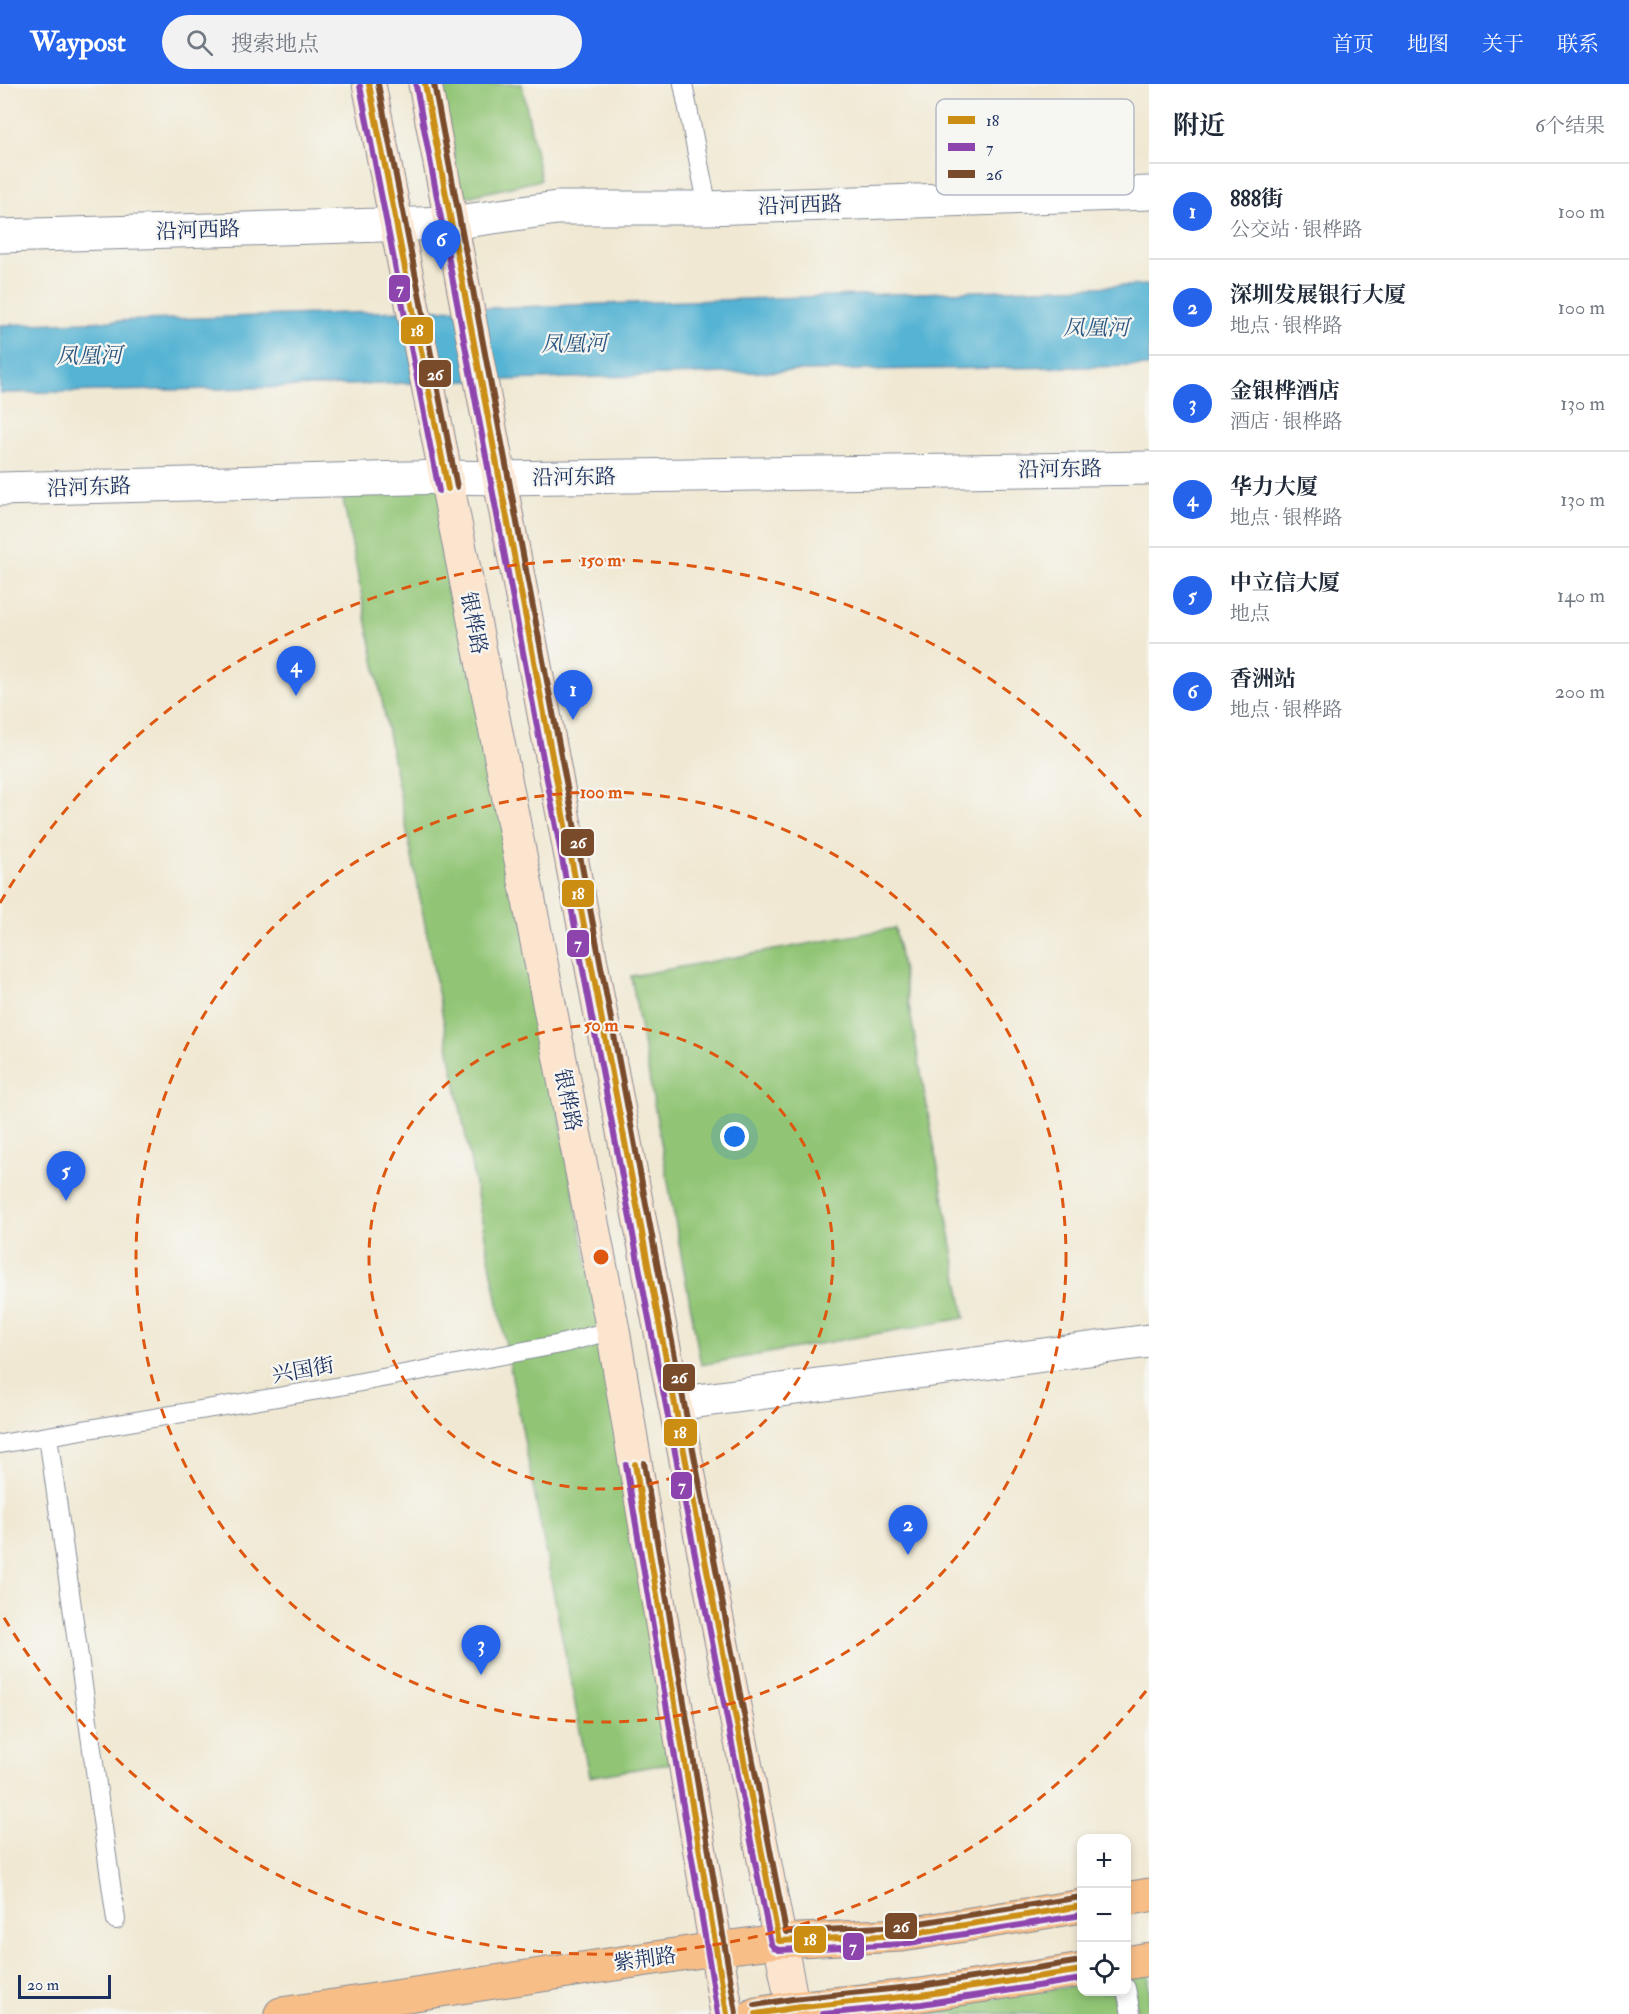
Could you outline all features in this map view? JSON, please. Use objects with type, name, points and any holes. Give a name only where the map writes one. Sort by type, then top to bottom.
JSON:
[{"type":"main road","name":"银桦路","points":[[369,84],[613,1330],[715,1949],[728,2014]]},
{"type":"main road","points":[[425,84],[675,1404],[793,2008]]},
{"type":"main road","points":[[1131,1898],[1149,1895]]},
{"type":"main road","name":"紫荆路","points":[[281,2014],[715,1949],[779,1941],[902,1935],[1077,1907]]},
{"type":"main road","points":[[1131,1962],[1149,1959]]},
{"type":"main road","points":[[756,2014],[921,1995],[1077,1971]]},
{"type":"street","name":"沿河西路","points":[[1134,194],[1149,193]]},
{"type":"street","name":"沿河西路","points":[[0,236],[451,223],[557,208],[708,208],[1090,195]]},
{"type":"street","name":"沿河东路","points":[[0,489],[446,477],[1149,468]]},
{"type":"street","points":[[675,1404],[1149,1341]]},
{"type":"lane","points":[[684,84],[708,208]]},
{"type":"lane","name":"兴国街","points":[[0,1444],[320,1390],[561,1344],[613,1330]]},
{"type":"lane","points":[[48,1436],[116,1920]]},
{"type":"lane","points":[[1128,1996],[1131,2014]]},
{"type":"green space","points":[[441,84],[522,84],[541,180],[462,198]]},
{"type":"green space","points":[[442,480],[679,1762],[589,1777],[340,483]]},
{"type":"green space","points":[[895,928],[965,1318],[701,1365],[631,976]]},
{"type":"green space","points":[[1149,1966],[1149,2014],[1137,2014],[1131,1969]]},
{"type":"green space","points":[[1077,1986],[1077,1996],[1114,1996],[1117,2014],[886,2014]]},
{"type":"water","name":"凤凰河","points":[[1149,285],[1149,366],[792,371],[218,389],[0,393],[0,325]]},
{"type":"transit line","name":"18","points":[[369,84],[448,489]]},
{"type":"transit line","name":"26","points":[[378,84],[457,487]]},
{"type":"transit line","name":"18","points":[[425,84],[657,1312],[779,1941],[902,1935],[1077,1907]]},
{"type":"transit line","name":"26","points":[[434,84],[786,1932],[901,1926],[1077,1898]]},
{"type":"transit line","name":"7","points":[[360,86],[439,491]]},
{"type":"transit line","name":"7","points":[[416,86],[648,1314],[771,1944],[779,1950],[903,1944],[1077,1916]]},
{"type":"transit line","name":"26","points":[[644,1463],[736,2013]]},
{"type":"transit line","name":"18","points":[[635,1464],[727,2014]]},
{"type":"transit line","name":"7","points":[[626,1465],[718,2014]]},
{"type":"transit line","name":"26","points":[[755,2005],[920,1986],[1077,1962]]},
{"type":"transit line","name":"18","points":[[756,2014],[921,1995],[1077,1971]]},
{"type":"transit line","name":"7","points":[[823,2014],[922,2004],[1077,1980]]},
{"type":"place","name":"香洲站","points":[[441,270]]},
{"type":"place","name":"华力大厦","points":[[296,696]]},
{"type":"place","name":"888街","points":[[573,720]]},
{"type":"place","name":"中立信大厦","points":[[66,1201]]},
{"type":"place","name":"深圳发展银行大厦","points":[[908,1555]]},
{"type":"place","name":"金银桦酒店","points":[[481,1675]]}]
